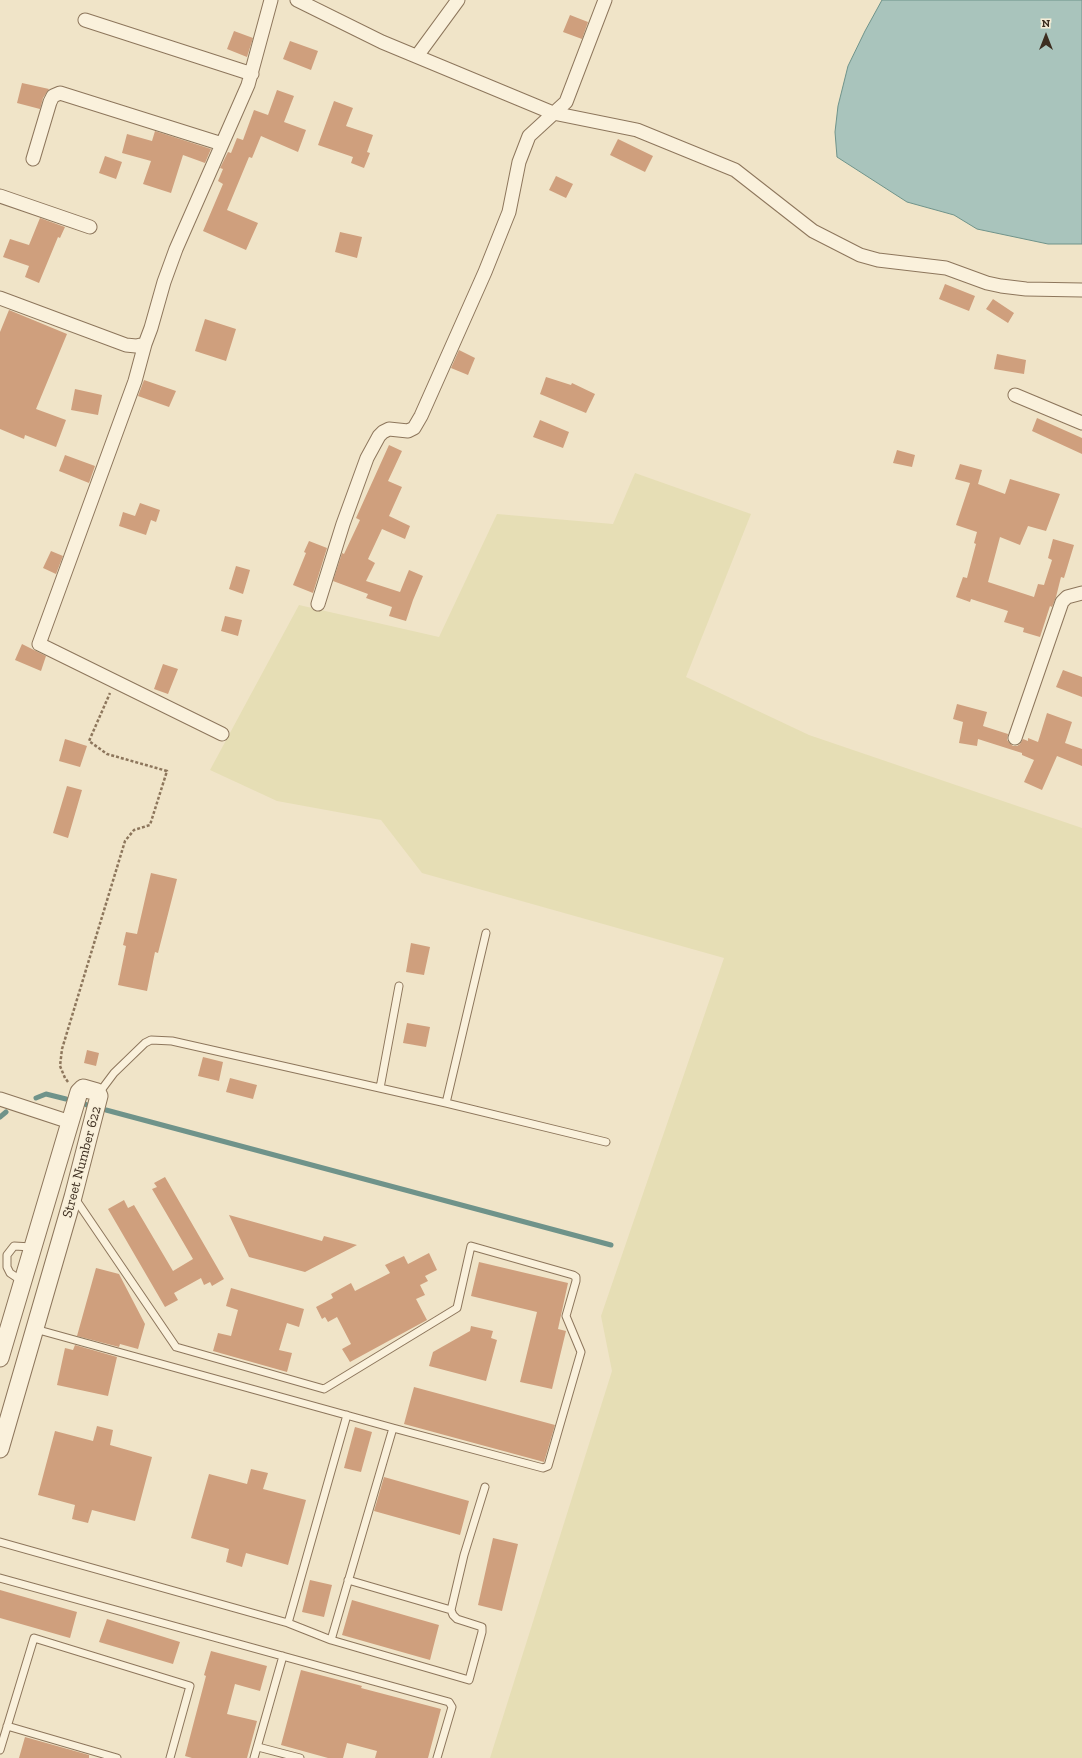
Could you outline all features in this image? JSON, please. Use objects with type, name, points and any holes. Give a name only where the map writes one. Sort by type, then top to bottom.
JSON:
[{"type":"street","points":[[222,734],[39,644],[135,381],[145,344],[152,328],[164,282],[176,249],[252,74],[271,0]]},
{"type":"street","points":[[297,0],[382,42],[553,114],[638,130],[735,170],[813,231],[860,255],[878,260],[946,268],[987,284],[1026,289],[1082,290]]},
{"type":"street","points":[[417,56],[458,0]]},
{"type":"street","points":[[318,604],[343,524],[378,436],[389,429],[408,431],[414,428],[421,416],[509,212],[519,162],[529,136],[566,102],[605,0]]},
{"type":"street","points":[[85,20],[252,74]]},
{"type":"street","points":[[33,159],[50,102],[53,96],[60,93],[222,144]]},
{"type":"street","points":[[0,196],[90,227]]},
{"type":"street","points":[[0,298],[126,345],[136,346],[145,344]]},
{"type":"street","points":[[1015,394],[1082,424]]},
{"type":"street","points":[[1015,738],[1062,602],[1067,596],[1082,594]]},
{"type":"street","name":"Street Number 622","points":[[0,1358],[30,1252],[79,1092],[82,1088],[99,1094],[100,1096],[54,1265],[0,1449]]},
{"type":"street","points":[[3,1100],[70,1122]]},
{"type":"street","points":[[30,1252],[54,1265]]},
{"type":"lane","points":[[446,1103],[486,933]]},
{"type":"lane","points":[[380,1088],[399,986]]},
{"type":"lane","points":[[99,1094],[114,1073],[145,1042],[152,1040],[172,1042],[380,1088],[606,1142]]},
{"type":"lane","points":[[35,1329],[393,1428],[546,1468],[548,1466],[580,1352],[566,1316],[576,1277],[471,1246],[457,1308],[324,1389],[176,1347],[73,1197]]},
{"type":"lane","points":[[288,1623],[347,1415]]},
{"type":"lane","points":[[331,1640],[393,1428]]},
{"type":"lane","points":[[0,1542],[288,1623],[331,1640],[469,1680],[482,1627],[457,1619],[451,1610],[464,1555],[485,1487]]},
{"type":"lane","points":[[0,1578],[449,1702],[452,1707],[437,1758]]},
{"type":"lane","points":[[348,1580],[451,1610]]},
{"type":"lane","points":[[0,1750],[33,1640],[36,1639],[190,1686],[170,1758]]},
{"type":"lane","points":[[254,1758],[283,1656]]},
{"type":"lane","points":[[7,1726],[117,1758]]},
{"type":"lane","points":[[258,1747],[300,1758]]},
{"type":"path","points":[[79,1092],[65,1078],[60,1066],[62,1049],[125,840],[134,830],[150,826],[167,771],[107,754],[89,741],[116,682]]},
{"type":"shaded area","points":[[635,473],[751,514],[686,677],[809,735],[1082,828],[1082,1758],[490,1758],[612,1371],[601,1316],[724,958],[422,873],[381,820],[277,801],[210,770],[299,605],[439,637],[497,514],[613,524]]},
{"type":"water","points":[[882,0],[1082,0],[1082,244],[1048,244],[977,229],[954,215],[907,202],[837,157],[835,132],[838,106],[848,66]]},
{"type":"building","points":[[570,15],[588,22],[582,39],[563,32]]},
{"type":"building","points":[[234,31],[253,38],[247,57],[227,49]]},
{"type":"building","points":[[290,41],[318,51],[311,70],[283,59]]},
{"type":"building","points":[[22,83],[49,89],[43,98],[40,109],[17,103]]},
{"type":"building","points":[[277,90],[294,96],[284,122],[306,130],[298,152],[261,136],[252,158],[249,157],[227,210],[258,223],[246,250],[203,231],[223,184],[218,181],[223,169],[220,168],[228,152],[231,153],[237,138],[243,140],[254,110],[268,115]]},
{"type":"building","points":[[334,101],[353,108],[346,126],[373,135],[367,152],[370,153],[364,168],[351,163],[353,157],[318,145]]},
{"type":"building","points":[[155,131],[211,149],[205,163],[183,155],[171,193],[143,184],[151,161],[122,153],[127,134],[152,141]]},
{"type":"building","points":[[618,139],[653,156],[645,172],[610,155]]},
{"type":"building","points":[[105,156],[122,162],[116,179],[99,173]]},
{"type":"building","points":[[556,176],[573,184],[566,198],[549,190]]},
{"type":"building","points":[[40,218],[65,227],[60,238],[58,237],[39,283],[25,277],[29,266],[3,257],[10,239],[29,245]]},
{"type":"building","points":[[340,232],[362,237],[357,258],[335,252]]},
{"type":"building","points":[[945,284],[975,296],[969,311],[939,299]]},
{"type":"building","points":[[993,299],[1014,313],[1008,323],[986,309]]},
{"type":"building","points":[[9,310],[67,334],[36,409],[66,420],[56,447],[25,435],[24,439],[0,429],[0,332]]},
{"type":"building","points":[[205,319],[236,329],[226,361],[195,351]]},
{"type":"building","points":[[459,350],[475,358],[468,375],[451,368]]},
{"type":"building","points":[[997,354],[1026,360],[1024,374],[994,369]]},
{"type":"building","points":[[546,377],[571,385],[572,383],[595,394],[586,413],[540,394]]},
{"type":"building","points":[[144,380],[176,391],[169,407],[138,396]]},
{"type":"building","points":[[75,389],[102,395],[98,415],[71,410]]},
{"type":"building","points":[[1037,418],[1082,438],[1082,454],[1032,431]]},
{"type":"building","points":[[540,420],[569,432],[563,448],[533,437]]},
{"type":"building","points":[[389,445],[402,451],[388,481],[402,487],[389,516],[410,526],[405,539],[382,529],[368,559],[375,563],[366,581],[400,592],[409,570],[423,576],[406,621],[389,616],[392,607],[366,598],[368,594],[333,581],[342,553],[344,554],[360,520],[356,518]]},
{"type":"building","points":[[897,450],[915,455],[912,467],[893,463]]},
{"type":"building","points":[[65,455],[95,466],[89,483],[59,471]]},
{"type":"building","points":[[960,464],[982,470],[978,484],[1005,494],[1010,479],[1060,494],[1046,531],[1028,526],[1020,545],[1000,537],[988,582],[1034,597],[1038,584],[1044,585],[1052,560],[1048,558],[1053,539],[1074,545],[1064,578],[1061,577],[1056,597],[1052,607],[1050,606],[1040,637],[1023,632],[1024,628],[1004,622],[1008,611],[971,599],[970,602],[956,597],[963,577],[967,578],[976,544],[974,543],[977,532],[956,525],[970,483],[955,479]]},
{"type":"building","points":[[140,503],[160,510],[156,522],[151,520],[146,535],[119,526],[123,512],[135,516]]},
{"type":"building","points":[[309,541],[327,548],[313,593],[293,585],[306,553],[304,552]]},
{"type":"building","points":[[51,551],[63,556],[56,574],[43,568]]},
{"type":"building","points":[[236,566],[250,570],[243,594],[229,589]]},
{"type":"building","points":[[225,616],[242,620],[238,636],[221,631]]},
{"type":"building","points":[[22,644],[46,656],[41,671],[15,660]]},
{"type":"building","points":[[163,664],[178,669],[168,694],[154,689]]},
{"type":"building","points":[[1063,670],[1082,677],[1082,697],[1056,687]]},
{"type":"building","points":[[957,704],[987,712],[983,726],[1008,734],[1007,740],[1013,746],[1020,744],[1023,739],[1028,741],[1028,738],[1038,742],[1047,713],[1072,722],[1065,743],[1082,749],[1082,766],[1057,756],[1042,790],[1024,782],[1034,760],[1022,755],[1022,753],[978,739],[977,746],[959,743],[963,722],[953,719]]},
{"type":"building","points":[[65,739],[87,746],[80,767],[59,761]]},
{"type":"building","points":[[67,786],[82,790],[68,838],[53,833]]},
{"type":"building","points":[[151,873],[177,879],[158,953],[155,952],[147,991],[118,985],[126,946],[123,945],[126,932],[137,934]]},
{"type":"building","points":[[411,943],[430,947],[424,975],[406,972]]},
{"type":"building","points":[[407,1023],[430,1027],[426,1047],[403,1043]]},
{"type":"building","points":[[87,1050],[99,1053],[96,1066],[84,1063]]},
{"type":"building","points":[[203,1057],[223,1062],[219,1081],[198,1076]]},
{"type":"building","points":[[230,1078],[257,1085],[253,1099],[226,1092]]},
{"type":"building","points":[[165,1177],[224,1279],[212,1286],[210,1282],[204,1285],[201,1278],[174,1293],[178,1300],[165,1307],[108,1209],[124,1200],[128,1208],[134,1205],[173,1271],[193,1259],[152,1189],[157,1187],[154,1183]]},
{"type":"building","points":[[229,1215],[322,1241],[324,1236],[357,1245],[305,1272],[249,1257]]},
{"type":"building","points":[[429,1253],[437,1270],[425,1276],[428,1281],[420,1285],[425,1295],[416,1299],[427,1320],[350,1362],[342,1349],[351,1344],[337,1317],[328,1322],[325,1317],[322,1319],[316,1307],[333,1298],[331,1294],[351,1283],[355,1291],[390,1273],[385,1265],[404,1256],[408,1264]]},
{"type":"building","points":[[479,1262],[568,1283],[558,1329],[566,1331],[552,1389],[520,1382],[537,1312],[471,1296]]},
{"type":"building","points":[[96,1268],[119,1274],[145,1324],[138,1349],[120,1344],[119,1347],[77,1336]]},
{"type":"building","points":[[231,1288],[304,1309],[299,1327],[287,1323],[279,1350],[292,1353],[287,1372],[213,1351],[218,1333],[231,1336],[238,1310],[226,1306]]},
{"type":"building","points":[[471,1326],[493,1331],[491,1338],[497,1340],[486,1381],[429,1366],[433,1352],[470,1331]]},
{"type":"building","points":[[75,1345],[117,1357],[108,1396],[57,1385],[65,1348],[73,1350]]},
{"type":"building","points":[[414,1387],[555,1425],[544,1462],[404,1424]]},
{"type":"building","points":[[97,1426],[113,1430],[110,1445],[152,1457],[135,1521],[92,1510],[88,1523],[72,1519],[75,1505],[38,1495],[55,1431],[93,1441]]},
{"type":"building","points":[[355,1427],[372,1432],[361,1472],[344,1468]]},
{"type":"building","points":[[251,1469],[268,1473],[263,1489],[306,1500],[288,1565],[246,1553],[242,1567],[226,1562],[229,1549],[191,1538],[209,1474],[247,1484]]},
{"type":"building","points":[[384,1477],[469,1501],[460,1535],[374,1511]]},
{"type":"building","points":[[493,1538],[518,1544],[502,1611],[478,1605]]},
{"type":"building","points":[[310,1580],[332,1585],[324,1617],[302,1612]]},
{"type":"building","points":[[0,1590],[77,1612],[70,1638],[0,1618]]},
{"type":"building","points":[[352,1600],[439,1625],[430,1660],[342,1635]]},
{"type":"building","points":[[107,1619],[180,1642],[173,1664],[99,1642]]},
{"type":"building","points":[[211,1651],[267,1666],[260,1691],[235,1684],[227,1714],[257,1721],[247,1758],[192,1758],[185,1756]]},
{"type":"building","points":[[301,1670],[362,1686],[361,1688],[441,1709],[428,1758],[375,1758],[377,1751],[347,1743],[343,1758],[328,1758],[281,1745]]},
{"type":"building","points":[[25,1737],[89,1755],[89,1758],[19,1758]]},
{"type":"waterway","points":[[36,1098],[46,1094],[66,1099]]},
{"type":"waterway","points":[[106,1110],[611,1245]]},
{"type":"waterway","points":[[0,1117],[6,1112]]}]
